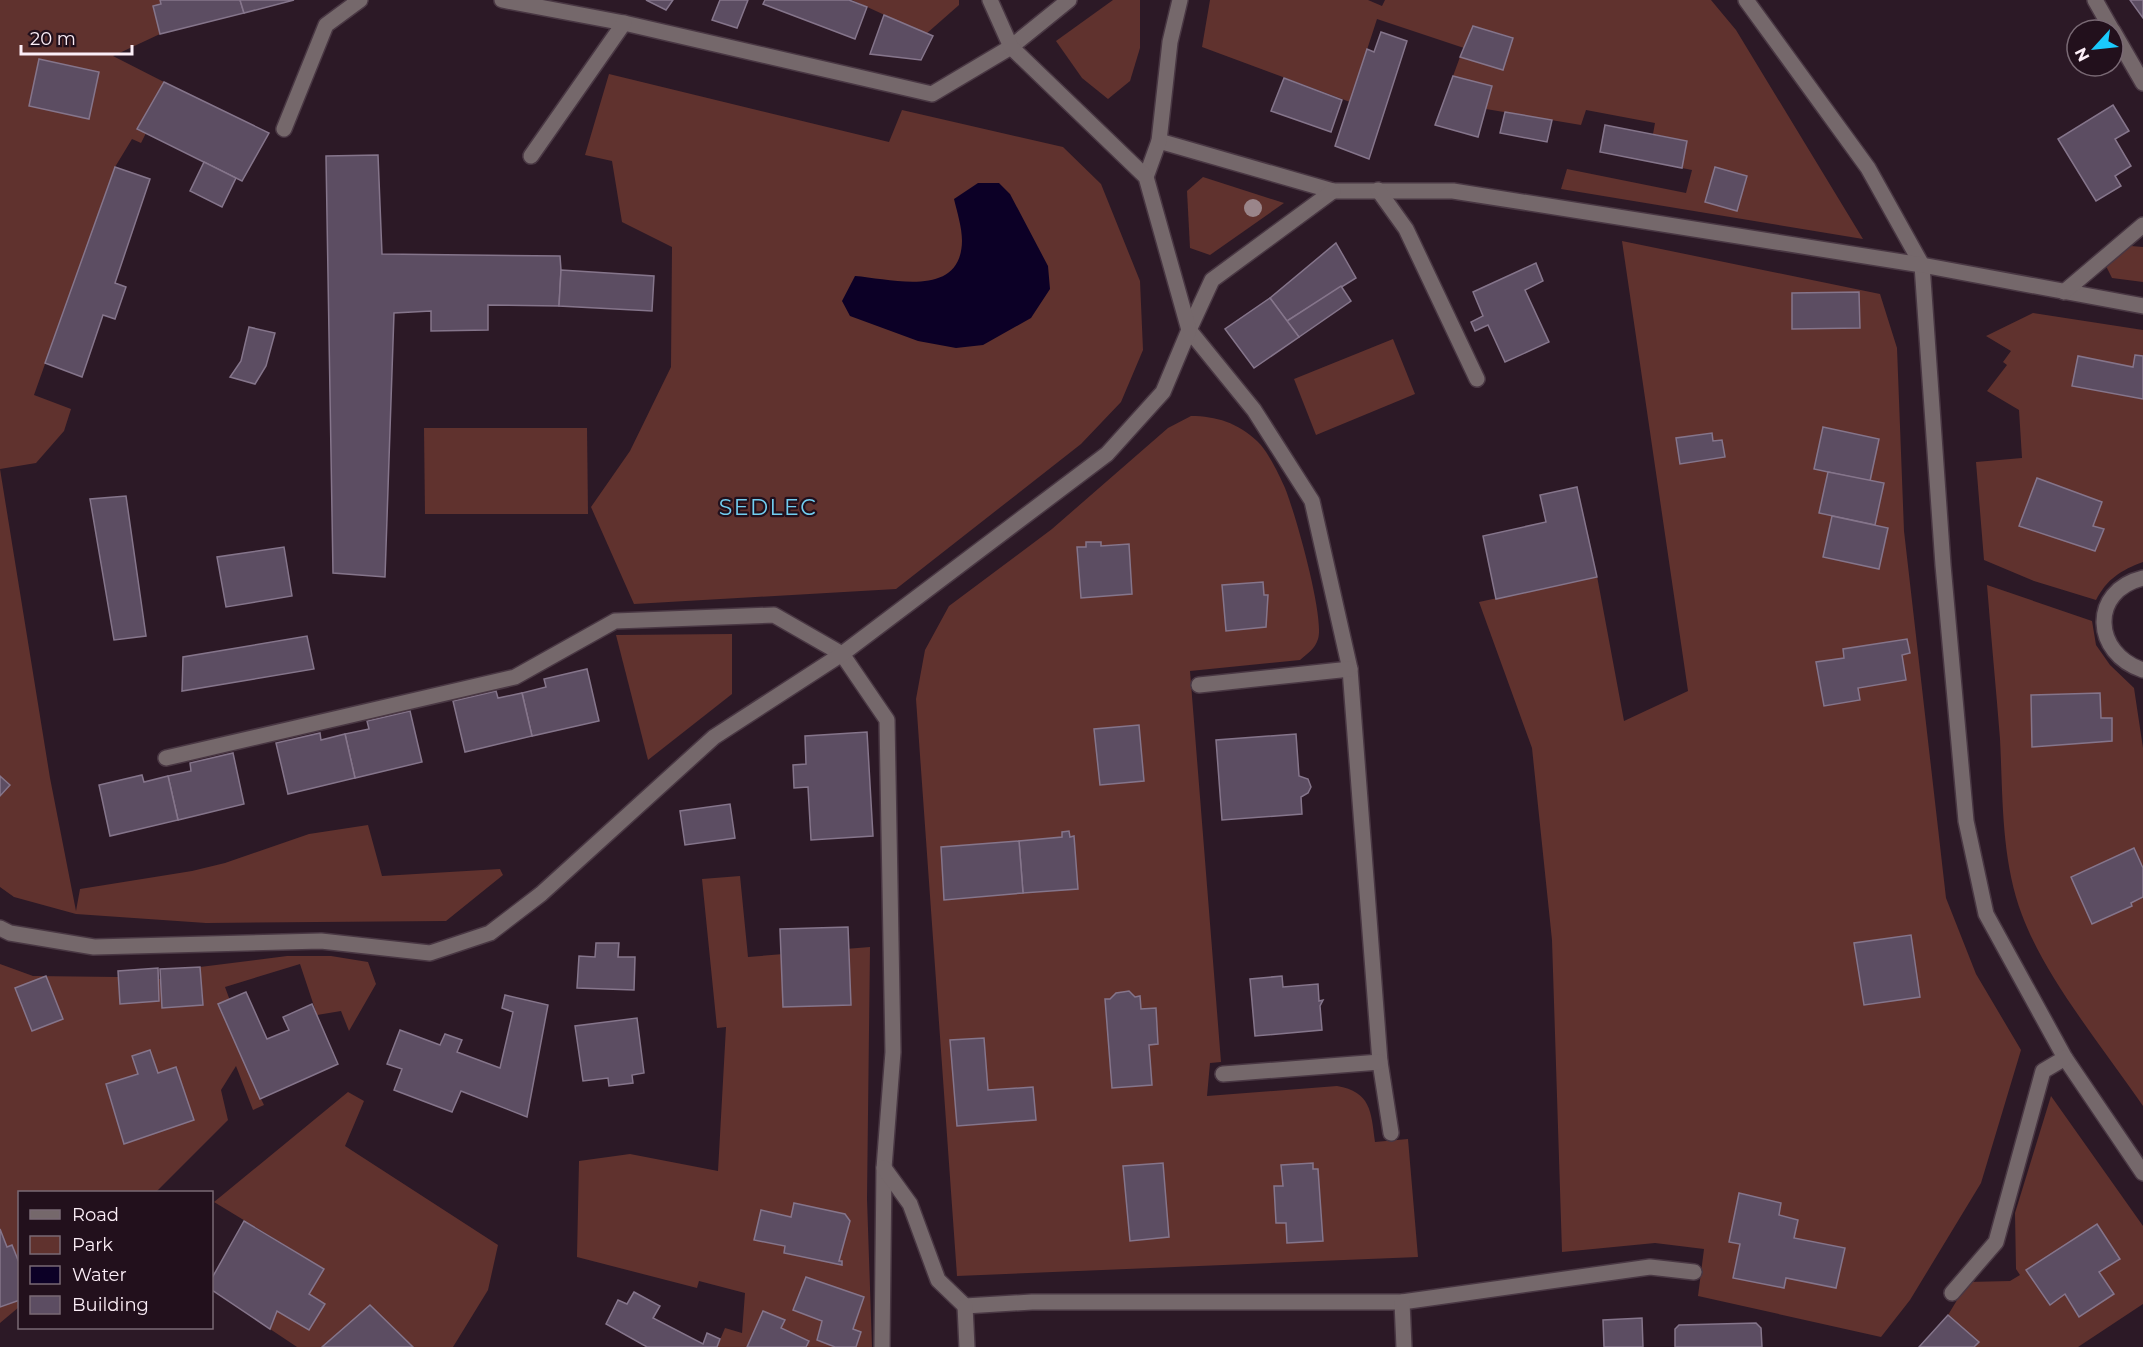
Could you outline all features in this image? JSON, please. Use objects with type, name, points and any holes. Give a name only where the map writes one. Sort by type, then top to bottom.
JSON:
[{"type":"street","points":[[284,129],[326,25],[360,0]]},
{"type":"street","points":[[502,0],[624,23],[932,94],[1011,46],[1069,0]]},
{"type":"street","points":[[990,0],[1011,46],[1146,177],[1189,330],[1254,410],[1312,501],[1350,669],[1380,1062],[1391,1133]]},
{"type":"street","points":[[1146,177],[1159,141],[1170,42],[1179,0]]},
{"type":"street","points":[[1746,0],[1868,168],[1922,265],[1943,566],[1966,821],[1986,914],[2066,1058],[2143,1173]]},
{"type":"street","points":[[2095,0],[2105,18]]},
{"type":"street","points":[[531,156],[624,23]]},
{"type":"street","points":[[2125,52],[2143,83]]},
{"type":"street","points":[[1159,141],[1333,191],[1453,191],[1922,265],[2143,306]]},
{"type":"street","points":[[1378,190],[1406,229],[1477,378]]},
{"type":"street","points":[[0,928],[10,933],[94,947],[321,941],[430,953],[489,933],[541,894],[714,737],[842,654],[1107,454],[1163,392],[1212,280],[1333,191]]},
{"type":"street","points":[[2064,292],[2143,225]]},
{"type":"street","points":[[2143,578],[2132,581],[2113,596],[2105,612],[2104,628],[2108,643],[2117,657],[2127,665],[2143,670]]},
{"type":"street","points":[[166,758],[515,676],[615,621],[774,615],[842,654],[887,720],[893,1052],[884,1168],[882,1347]]},
{"type":"street","points":[[1199,685],[1350,669]]},
{"type":"street","points":[[1952,1293],[1996,1242],[2043,1071],[2066,1058]]},
{"type":"street","points":[[1223,1074],[1380,1062]]},
{"type":"street","points":[[884,1168],[910,1204],[938,1280],[965,1306],[967,1347]]},
{"type":"street","points":[[965,1306],[1032,1302],[1402,1302],[1650,1267],[1694,1272]]},
{"type":"street","points":[[1402,1302],[1404,1347]]},
{"type":"green space","points":[[0,0],[160,0],[161,4],[153,7],[160,34],[113,56],[164,82],[138,129],[146,133],[141,143],[132,139],[115,167],[34,395],[71,409],[64,431],[36,463],[0,469]]},
{"type":"green space","points":[[852,0],[959,0],[959,5],[926,34]]},
{"type":"green space","points":[[1113,0],[1140,0],[1140,48],[1130,81],[1108,99],[1082,78],[1056,41]]},
{"type":"green space","points":[[1210,0],[1368,0],[1382,6],[1385,0],[1711,0],[1736,30],[1863,239],[1561,189],[1567,169],[1686,193],[1692,170],[1682,168],[1686,141],[1653,134],[1655,123],[1586,110],[1581,125],[1486,109],[1492,86],[1453,76],[1460,57],[1503,70],[1512,37],[1473,26],[1464,48],[1377,19],[1350,102],[1202,47]]},
{"type":"green space","points":[[609,74],[889,142],[902,110],[1063,147],[1101,184],[1140,281],[1143,350],[1121,402],[1081,444],[896,589],[634,604],[591,507],[630,451],[671,367],[672,247],[622,222],[612,161],[585,155]]},
{"type":"green space","points":[[1203,177],[1284,203],[1210,255],[1190,248],[1187,191]]},
{"type":"green space","points":[[1622,241],[1880,294],[1897,348],[1904,531],[1946,898],[1976,974],[2021,1050],[1981,1183],[1910,1300],[1881,1337],[1698,1296],[1704,1249],[1655,1243],[1562,1252],[1552,940],[1532,748],[1479,602],[1597,576],[1624,721],[1688,691]]},
{"type":"green space","points":[[2131,246],[2143,247],[2143,282],[2112,278],[2105,264]]},
{"type":"green space","points":[[2033,313],[2143,330],[2143,562],[2115,576],[2096,600],[2034,581],[1984,560],[1976,462],[2022,458],[2019,410],[1987,391],[2007,365],[2003,362],[2011,351],[1986,336]]},
{"type":"green space","points":[[1393,339],[1415,394],[1316,435],[1294,379]]},
{"type":"green space","points":[[1191,416],[1209,417],[1234,425],[1257,441],[1269,457],[1285,488],[1295,519],[1308,565],[1319,627],[1315,646],[1300,660],[1190,671],[1221,1062],[1210,1063],[1207,1096],[1337,1086],[1357,1093],[1363,1098],[1370,1112],[1375,1142],[1408,1139],[1418,1257],[957,1276],[916,699],[925,650],[949,606],[1052,529],[1168,428]]},
{"type":"green space","points":[[424,428],[587,428],[588,514],[425,514]]},
{"type":"green space","points":[[0,469],[50,778],[76,911],[80,889],[192,871],[225,863],[309,834],[368,825],[382,876],[500,869],[503,875],[446,921],[206,923],[76,914],[14,897],[0,887]]},
{"type":"green space","points":[[1987,585],[2092,621],[2096,645],[2110,665],[2134,688],[2143,748],[2143,1106],[2061,989],[2032,939],[2015,894],[2004,828],[2000,739]]},
{"type":"green space","points":[[732,634],[732,694],[648,760],[616,635]]},
{"type":"green space","points":[[740,876],[748,957],[870,947],[867,1199],[872,1347],[717,1347],[725,1328],[742,1333],[745,1293],[699,1281],[697,1288],[577,1257],[579,1161],[630,1154],[718,1171],[726,1027],[717,1028],[702,879]]},
{"type":"green space","points":[[287,956],[331,956],[368,962],[376,984],[349,1031],[341,1011],[317,1015],[300,964],[225,987],[254,1066],[247,1070],[264,1105],[253,1110],[236,1066],[221,1090],[228,1120],[157,1191],[18,1191],[18,1308],[0,1323],[0,964],[33,976],[118,977],[120,1004],[159,1001],[159,979],[161,979],[162,1007],[203,1004],[200,967]]},
{"type":"green space","points":[[348,1092],[364,1101],[345,1146],[498,1245],[488,1290],[453,1347],[413,1347],[370,1306],[322,1347],[297,1347],[270,1329],[277,1311],[324,1304],[309,1294],[324,1269],[214,1202]]},
{"type":"green space","points":[[2051,1096],[2143,1226],[2143,1304],[2078,1347],[1974,1347],[1978,1342],[1948,1315],[1968,1282],[2010,1281],[2020,1275],[2016,1269],[2015,1213]]},
{"type":"water","points":[[978,183],[999,183],[1010,194],[1048,266],[1050,289],[1031,318],[983,345],[956,348],[918,341],[850,316],[842,301],[855,276],[905,282],[937,278],[950,271],[959,259],[962,241],[954,199]]},
{"type":"building","points":[[160,0],[240,0],[244,13],[160,34],[153,6],[161,4]]},
{"type":"building","points":[[240,0],[294,0],[244,13]]},
{"type":"building","points":[[646,0],[673,0],[666,10]]},
{"type":"building","points":[[720,0],[748,0],[737,28],[712,20]]},
{"type":"building","points":[[765,0],[849,0],[867,7],[855,39],[763,4]]},
{"type":"building","points":[[2130,0],[2143,0],[2143,18]]},
{"type":"building","points":[[884,15],[933,36],[921,60],[870,54]]},
{"type":"building","points":[[1473,26],[1513,38],[1503,70],[1460,57]]},
{"type":"building","points":[[1381,32],[1407,41],[1369,159],[1335,146],[1367,49],[1374,52]]},
{"type":"building","points":[[39,59],[99,72],[89,119],[29,106]]},
{"type":"building","points":[[1453,76],[1492,86],[1478,137],[1435,125]]},
{"type":"building","points":[[1284,78],[1342,100],[1331,132],[1271,111]]},
{"type":"building","points":[[164,82],[269,133],[242,181],[137,129]]},
{"type":"building","points":[[2113,105],[2129,131],[2115,139],[2131,166],[2115,176],[2121,186],[2096,201],[2058,139]]},
{"type":"building","points":[[1505,112],[1552,120],[1547,142],[1500,133]]},
{"type":"building","points":[[1605,125],[1687,141],[1682,168],[1600,152]]},
{"type":"building","points":[[378,155],[382,254],[560,256],[561,270],[559,306],[488,305],[488,330],[431,331],[431,311],[394,313],[385,577],[333,573],[326,156]]},
{"type":"building","points":[[204,162],[236,178],[222,207],[190,191]]},
{"type":"building","points":[[115,167],[150,179],[115,283],[126,287],[115,319],[103,315],[82,377],[45,363]]},
{"type":"building","points":[[1715,167],[1747,176],[1737,211],[1705,202]]},
{"type":"building","points":[[1336,243],[1356,278],[1287,321],[1270,298]]},
{"type":"building","points":[[1536,263],[1543,281],[1525,290],[1549,342],[1505,362],[1488,325],[1475,331],[1471,322],[1483,316],[1473,292]]},
{"type":"building","points":[[561,270],[654,276],[652,311],[559,306]]},
{"type":"building","points":[[1341,286],[1351,301],[1299,337],[1287,321]]},
{"type":"building","points":[[1859,292],[1860,328],[1792,329],[1792,293]]},
{"type":"building","points":[[1270,298],[1299,337],[1254,368],[1225,329]]},
{"type":"building","points":[[249,327],[275,333],[266,366],[255,384],[230,377],[241,361]]},
{"type":"building","points":[[2135,355],[2143,356],[2143,399],[2072,386],[2078,356],[2133,367]]},
{"type":"building","points":[[1823,427],[1879,439],[1870,481],[1814,469]]},
{"type":"building","points":[[1712,433],[1713,441],[1722,440],[1725,457],[1680,464],[1676,438]]},
{"type":"building","points":[[1828,472],[1884,483],[1875,525],[1819,513]]},
{"type":"building","points":[[2037,478],[2102,502],[2093,526],[2104,529],[2095,551],[2019,526]]},
{"type":"building","points":[[1577,487],[1597,577],[1496,599],[1483,536],[1546,522],[1540,495]]},
{"type":"building","points":[[126,496],[146,636],[114,640],[90,499]]},
{"type":"building","points":[[1832,516],[1888,528],[1879,569],[1823,557]]},
{"type":"building","points":[[1086,542],[1101,542],[1101,546],[1129,544],[1132,594],[1081,598],[1077,547],[1086,547]]},
{"type":"building","points":[[284,547],[292,596],[226,607],[217,557]]},
{"type":"building","points":[[1263,582],[1264,595],[1268,595],[1266,627],[1226,631],[1222,585]]},
{"type":"building","points":[[307,636],[314,669],[182,691],[183,657]]},
{"type":"building","points":[[1907,639],[1910,653],[1902,655],[1906,680],[1858,688],[1860,700],[1824,706],[1816,662],[1844,658],[1843,649]]},
{"type":"building","points":[[587,669],[599,721],[532,736],[522,693],[546,687],[544,679]]},
{"type":"building","points":[[496,691],[498,698],[522,693],[532,736],[465,752],[453,701]]},
{"type":"building","points":[[2100,693],[2101,718],[2112,718],[2112,741],[2032,747],[2031,695]]},
{"type":"building","points":[[410,711],[422,762],[355,778],[345,734],[369,729],[367,721]]},
{"type":"building","points":[[1139,725],[1144,781],[1100,785],[1094,729]]},
{"type":"building","points":[[867,732],[873,836],[811,840],[808,787],[794,788],[793,765],[806,764],[805,736]]},
{"type":"building","points":[[320,733],[321,740],[345,734],[355,778],[288,794],[276,743]]},
{"type":"building","points":[[1296,734],[1299,776],[1308,779],[1311,787],[1308,793],[1301,797],[1302,814],[1222,820],[1216,740]]},
{"type":"building","points":[[233,753],[244,804],[178,820],[168,776],[191,771],[190,763]]},
{"type":"building","points":[[142,775],[144,782],[168,776],[178,820],[110,836],[99,785]]},
{"type":"building","points":[[0,776],[10,785],[0,796]]},
{"type":"building","points":[[730,804],[735,838],[685,845],[680,811]]},
{"type":"building","points":[[1069,831],[1070,837],[1074,836],[1078,889],[1023,893],[1019,841],[1062,837],[1062,832]]},
{"type":"building","points":[[1019,841],[1023,893],[944,900],[941,847]]},
{"type":"building","points":[[2134,848],[2143,868],[2143,897],[2131,903],[2132,906],[2092,924],[2071,877]]},
{"type":"building","points":[[848,927],[851,1005],[783,1007],[780,929]]},
{"type":"building","points":[[1911,935],[1920,997],[1864,1005],[1854,943]]},
{"type":"building","points":[[596,943],[619,943],[618,957],[635,957],[634,990],[577,988],[579,956],[595,957]]},
{"type":"building","points":[[200,967],[203,1005],[162,1008],[160,969]]},
{"type":"building","points":[[158,968],[159,1001],[120,1004],[118,971]]},
{"type":"building","points":[[46,976],[63,1019],[32,1031],[15,988]]},
{"type":"building","points":[[1282,976],[1283,987],[1318,984],[1319,1001],[1323,1000],[1320,1006],[1322,1030],[1255,1036],[1250,979]]},
{"type":"building","points":[[1129,991],[1135,997],[1140,996],[1141,1009],[1156,1008],[1158,1044],[1149,1045],[1152,1085],[1112,1088],[1105,999],[1110,999],[1116,993]]},
{"type":"building","points":[[246,992],[267,1039],[289,1030],[283,1017],[312,1004],[338,1064],[260,1099],[218,1004]]},
{"type":"building","points":[[505,995],[548,1005],[527,1117],[461,1091],[452,1112],[394,1090],[402,1069],[387,1064],[400,1030],[440,1045],[445,1034],[462,1040],[457,1052],[500,1068],[513,1012],[502,1008]]},
{"type":"building","points":[[637,1018],[644,1073],[632,1075],[633,1083],[609,1086],[608,1078],[583,1081],[575,1026]]},
{"type":"building","points":[[984,1038],[988,1090],[1033,1087],[1036,1120],[957,1126],[950,1040]]},
{"type":"building","points":[[150,1050],[158,1073],[176,1067],[194,1120],[124,1144],[106,1084],[138,1074],[132,1056]]},
{"type":"building","points":[[1163,1163],[1169,1237],[1130,1241],[1123,1166]]},
{"type":"building","points":[[1313,1163],[1313,1169],[1318,1169],[1323,1241],[1287,1243],[1286,1223],[1276,1223],[1274,1186],[1283,1186],[1281,1165]]},
{"type":"building","points":[[1739,1193],[1781,1203],[1779,1215],[1798,1220],[1794,1238],[1845,1248],[1836,1288],[1786,1278],[1784,1288],[1733,1278],[1740,1244],[1729,1242]]},
{"type":"building","points":[[794,1203],[845,1214],[850,1221],[839,1261],[842,1261],[842,1265],[784,1253],[785,1246],[754,1240],[761,1210],[791,1217]]},
{"type":"building","points":[[244,1221],[324,1269],[309,1294],[325,1304],[309,1330],[277,1311],[270,1329],[213,1291],[213,1276]]},
{"type":"building","points":[[2097,1224],[2120,1259],[2099,1272],[2114,1294],[2079,1317],[2065,1294],[2050,1305],[2026,1270]]},
{"type":"building","points":[[0,1229],[7,1247],[12,1245],[18,1260],[18,1301],[0,1307]]},
{"type":"building","points":[[806,1277],[864,1297],[853,1329],[861,1332],[856,1347],[835,1347],[817,1340],[822,1321],[793,1310]]},
{"type":"building","points":[[634,1292],[660,1306],[653,1318],[703,1344],[707,1333],[720,1339],[717,1347],[647,1347],[606,1324],[618,1300],[627,1304]]},
{"type":"building","points":[[370,1305],[413,1347],[322,1347]]},
{"type":"building","points":[[763,1311],[785,1320],[781,1328],[809,1341],[806,1347],[747,1347]]},
{"type":"building","points":[[1948,1315],[1979,1342],[1974,1347],[1919,1347]]},
{"type":"building","points":[[1642,1318],[1643,1347],[1604,1347],[1603,1320]]},
{"type":"building","points":[[1756,1323],[1761,1328],[1762,1347],[1675,1347],[1675,1329],[1679,1325]]},
{"type":"district","name":"SEDLEC","points":[[768,507]]}]
